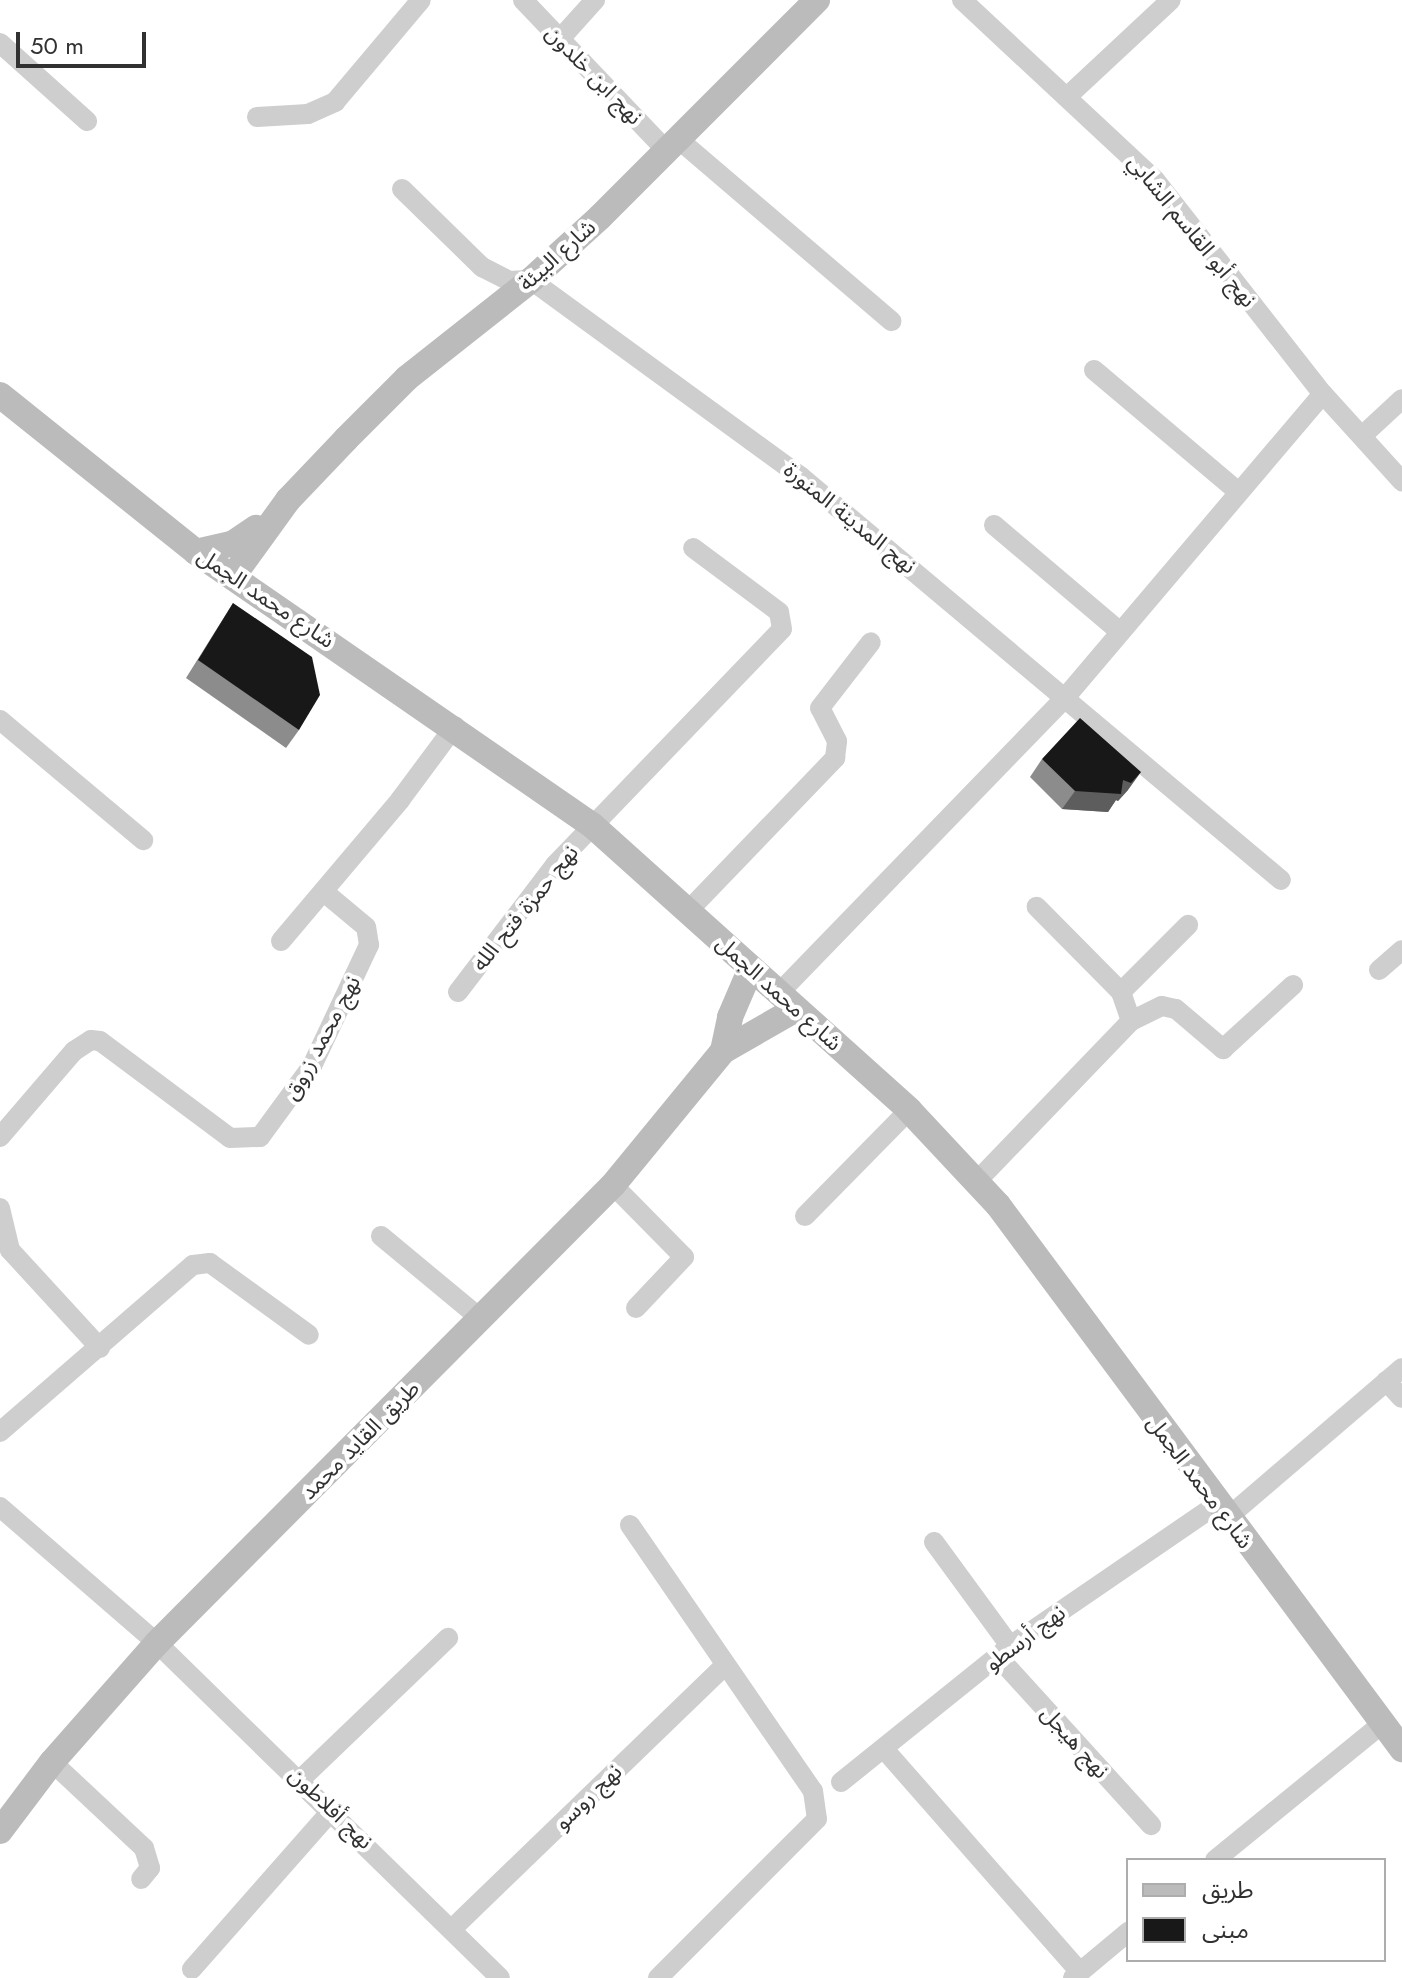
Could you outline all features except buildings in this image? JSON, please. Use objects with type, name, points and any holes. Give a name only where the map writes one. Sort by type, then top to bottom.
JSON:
[{"type":"street","points":[[257,117],[308,114],[335,102],[421,0]]},
{"type":"street","name":"نهج ابن خلدون","points":[[523,0],[559,40],[671,144],[891,321]]},
{"type":"street","points":[[559,40],[595,0]]},
{"type":"street","name":"شارع البيئة","points":[[227,572],[261,529],[407,378],[531,280],[817,0]]},
{"type":"street","name":"نهج أبو القاسم الشابي","points":[[962,0],[1069,95],[1155,180],[1323,394],[1402,481]]},
{"type":"street","points":[[1069,95],[1171,0]]},
{"type":"street","points":[[0,43],[87,121]]},
{"type":"street","name":"نهج المدينة المنورة","points":[[402,189],[482,267],[509,281],[531,280],[800,476],[980,622],[1064,699],[1281,880]]},
{"type":"street","points":[[1094,370],[1237,491]]},
{"type":"street","points":[[787,1001],[1064,699],[1237,491],[1323,394]]},
{"type":"street","name":"شارع محمد الجمل","points":[[0,395],[196,552],[455,726],[593,826],[909,1110],[978,1180],[1402,1749]]},
{"type":"street","points":[[1362,436],[1402,399]]},
{"type":"street","points":[[994,525],[1120,632]]},
{"type":"street","points":[[196,552],[232,544],[261,529]]},
{"type":"street","points":[[261,529],[259,558],[266,598]]},
{"type":"street","name":"نهج حمزة فتح الله","points":[[458,992],[555,865],[782,629],[779,612],[693,548]]},
{"type":"street","points":[[687,912],[835,758],[837,741],[820,708],[871,642]]},
{"type":"street","points":[[281,941],[324,892],[455,726]]},
{"type":"street","points":[[3,728],[143,840]]},
{"type":"street","name":"نهج محمد زروق","points":[[0,1137],[74,1051],[91,1040],[100,1041],[230,1138],[260,1137],[312,1066],[369,945],[366,927],[324,892]]},
{"type":"street","points":[[1037,907],[1121,992],[1131,1021]]},
{"type":"street","points":[[1121,992],[1188,925]]},
{"type":"street","points":[[1379,970],[1402,950]]},
{"type":"street","name":"طريق القايد محمد","points":[[723,1051],[730,1017],[751,968]]},
{"type":"street","points":[[978,1180],[1131,1021],[1162,1006],[1176,1009],[1223,1049],[1293,985]]},
{"type":"street","name":"طريق القايد محمد","points":[[0,1831],[52,1762],[157,1643],[613,1185],[723,1051],[787,1001]]},
{"type":"street","points":[[805,1216],[909,1110]]},
{"type":"street","points":[[613,1185],[684,1257],[636,1308]]},
{"type":"street","points":[[0,1208],[10,1250],[100,1348]]},
{"type":"street","points":[[381,1236],[481,1319]]},
{"type":"street","points":[[0,1432],[100,1348],[178,1275],[202,1263],[210,1263],[309,1335]]},
{"type":"street","points":[[1394,1374],[1402,1398]]},
{"type":"street","name":"نهج أرسطو","points":[[841,1782],[1004,1652],[1222,1511],[1394,1374]]},
{"type":"street","name":"نهج أفلاطون","points":[[0,1507],[157,1643],[333,1809],[500,1978]]},
{"type":"street","points":[[630,1525],[713,1643],[723,1667],[813,1791],[817,1819],[658,1978]]},
{"type":"street","name":"نهج هيجل","points":[[934,1542],[1004,1652],[1151,1825]]},
{"type":"street","points":[[301,1779],[448,1638]]},
{"type":"street","name":"نهج روسو","points":[[453,1928],[723,1667]]},
{"type":"street","points":[[1217,1858],[1384,1722]]},
{"type":"street","points":[[884,1749],[1077,1975],[1126,1934]]},
{"type":"street","points":[[52,1762],[144,1848],[150,1868],[141,1879]]},
{"type":"street","points":[[192,1969],[333,1809]]}]
